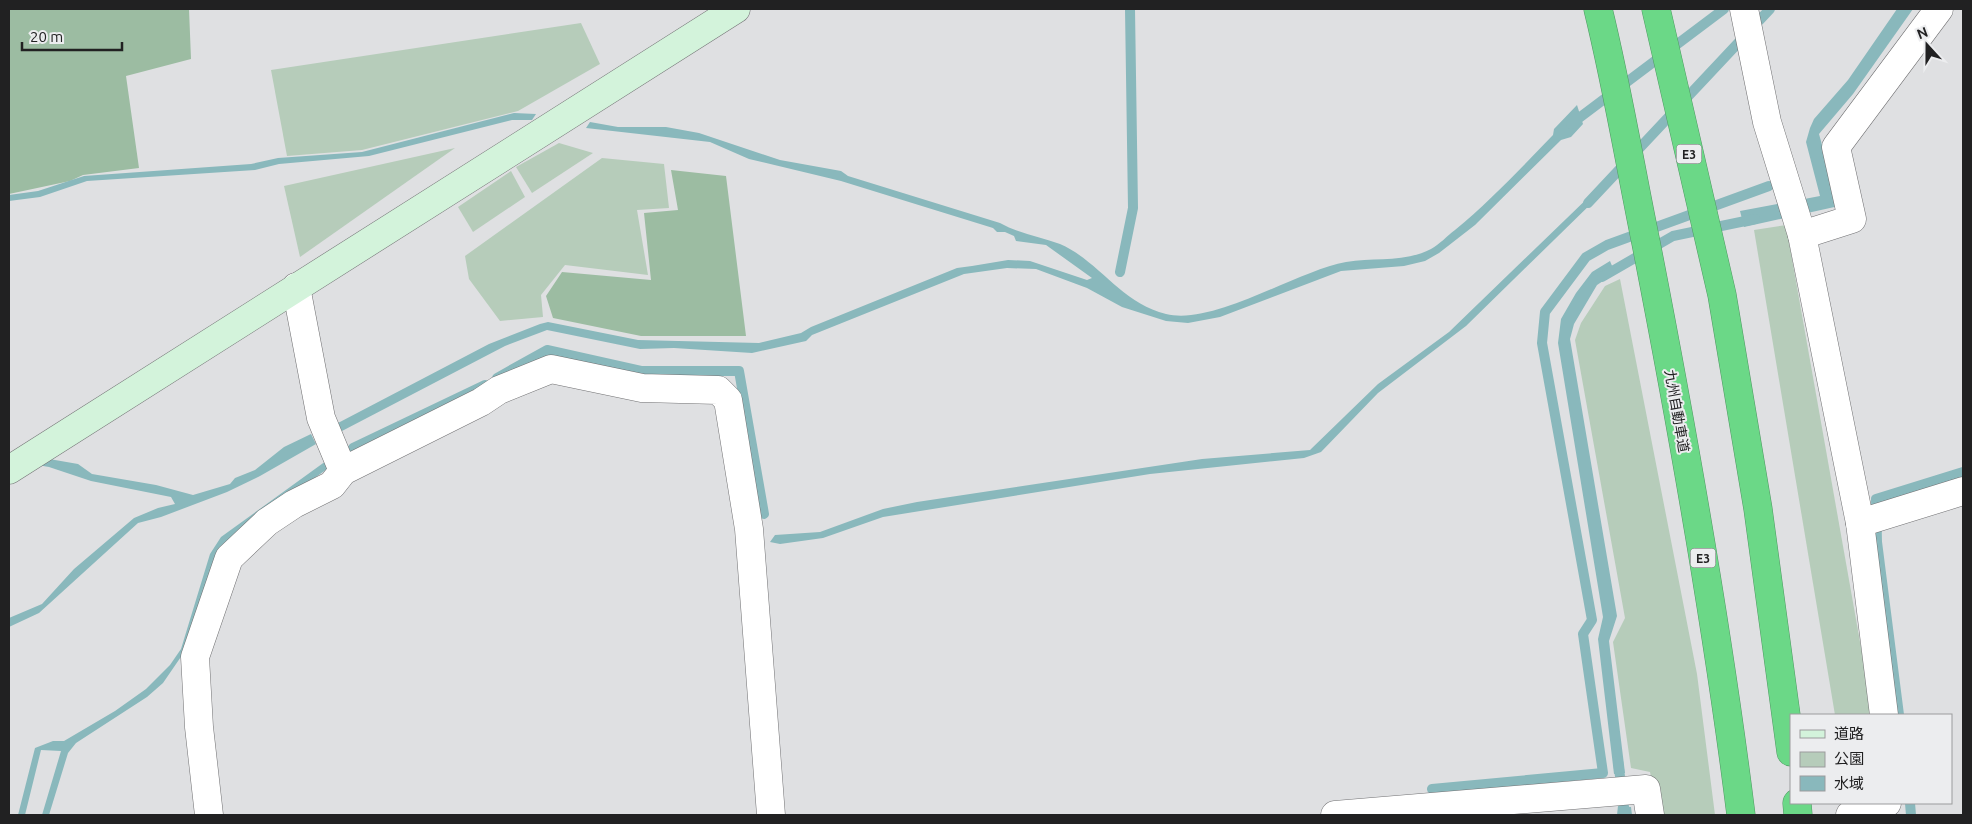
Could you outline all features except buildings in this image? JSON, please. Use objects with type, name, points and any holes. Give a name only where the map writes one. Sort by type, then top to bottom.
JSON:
[{"type":"highway","name":"E3","points":[[1656,11],[1722,295],[1758,509],[1790,745]]},
{"type":"highway","name":"九州自動車道","points":[[1601,20],[1657,302],[1699,531],[1731,737],[1741,815]]},
{"type":"street","points":[[9,470],[736,9]]},
{"type":"street","points":[[1744,9],[1766,122],[1802,235],[1860,523],[1884,714]]},
{"type":"street","points":[[1802,235],[1852,219],[1836,147],[1939,9]]},
{"type":"street","points":[[296,287],[321,418],[343,471]]},
{"type":"street","points":[[209,815],[198,727],[195,657],[229,558],[267,522],[294,504],[332,485],[343,471],[481,402],[499,390],[551,369],[642,388],[718,390],[728,400],[749,529],[771,815]]},
{"type":"street","points":[[1860,523],[1963,491]]},
{"type":"street","points":[[1334,815],[1418,812],[1646,789],[1650,815]]},
{"type":"street","points":[[1850,815],[1884,804]]},
{"type":"green space","points":[[9,9],[189,9],[191,59],[126,76],[139,168],[83,175],[70,181],[9,194]]},
{"type":"green space","points":[[581,23],[600,64],[518,111],[362,150],[287,156],[271,70]]},
{"type":"green space","points":[[559,143],[593,153],[532,193],[516,167]]},
{"type":"green space","points":[[455,148],[300,257],[284,186]]},
{"type":"green space","points":[[602,158],[664,164],[669,208],[637,210],[648,275],[565,265],[541,295],[543,317],[500,321],[469,279],[465,256]]},
{"type":"green space","points":[[671,170],[726,176],[746,336],[641,336],[553,318],[546,296],[562,272],[651,280],[644,213],[678,210]]},
{"type":"green space","points":[[511,171],[525,197],[473,232],[458,207]]},
{"type":"green space","points":[[1786,225],[1873,714],[1835,714],[1754,230]]},
{"type":"green space","points":[[1620,279],[1697,674],[1715,815],[1659,815],[1650,772],[1631,768],[1613,642],[1625,618],[1575,340],[1581,323],[1605,286]]},
{"type":"water","points":[[1897,9],[1913,9],[1853,94],[1819,134],[1839,206],[1744,227],[1740,211],[1820,196],[1806,142],[1810,128],[1814,119],[1848,80]]},
{"type":"water","points":[[1577,105],[1583,124],[1571,137],[1561,140],[1475,225],[1439,253],[1425,261],[1404,266],[1341,271],[1220,317],[1188,323],[1166,321],[1122,307],[1087,288],[1036,269],[1007,268],[964,274],[812,335],[806,341],[752,353],[674,348],[640,349],[547,330],[505,346],[342,431],[338,423],[489,344],[548,322],[638,340],[759,343],[801,333],[811,327],[957,268],[1008,260],[1030,261],[1087,280],[1092,278],[1046,245],[1016,241],[1014,236],[1005,232],[997,232],[993,228],[841,181],[749,159],[710,142],[586,128],[590,122],[618,127],[666,127],[699,133],[780,160],[841,171],[848,176],[1000,223],[1023,233],[1060,244],[1074,251],[1136,301],[1150,309],[1166,314],[1185,316],[1231,305],[1326,267],[1346,262],[1400,258],[1431,249],[1468,219],[1505,184],[1553,135],[1554,129]]},
{"type":"water","points":[[514,113],[536,114],[532,120],[512,120],[369,156],[279,164],[255,170],[87,181],[40,197],[9,201],[9,195],[38,191],[84,176],[251,164],[278,158],[362,152]]},
{"type":"water","points":[[1596,190],[1598,197],[1466,326],[1378,393],[1321,452],[1304,458],[1150,474],[883,517],[823,538],[780,544],[770,542],[775,535],[820,532],[883,509],[917,502],[1202,459],[1310,450],[1378,384],[1449,332]]},
{"type":"water","points":[[1610,261],[1615,273],[1597,285],[1574,324],[1570,339],[1617,616],[1609,641],[1625,773],[1614,774],[1598,639],[1603,617],[1558,343],[1561,319],[1576,293],[1592,272]]},
{"type":"water","points":[[311,434],[316,444],[260,476],[227,492],[161,517],[138,523],[39,613],[9,627],[9,618],[42,604],[74,569],[134,518],[158,508],[175,504],[171,497],[91,481],[49,467],[9,460],[9,452],[78,464],[92,474],[156,485],[193,495],[230,484],[235,478],[255,470],[284,447]]},
{"type":"water","points":[[326,461],[330,467],[237,533],[187,648],[163,683],[147,697],[76,743],[68,753],[49,815],[42,815],[61,751],[41,750],[25,815],[18,815],[35,748],[53,741],[64,741],[115,711],[146,689],[170,665],[181,649],[210,554],[221,537]]},
{"type":"water","points":[[1618,806],[1631,807],[1632,815],[1617,815]]},
{"type":"waterway","points":[[1120,272],[1133,208],[1130,9]]},
{"type":"waterway","points":[[1571,124],[1724,9]]},
{"type":"waterway","points":[[1588,203],[1770,9]]},
{"type":"waterway","points":[[1432,789],[1603,773],[1583,634],[1592,620],[1542,343],[1545,312],[1586,257],[1607,245],[1769,186]]},
{"type":"waterway","points":[[1602,277],[1673,236],[1755,219]]},
{"type":"waterway","points":[[497,378],[547,350],[641,371],[739,371],[764,514]]},
{"type":"waterway","points":[[353,448],[485,385]]},
{"type":"waterway","points":[[1899,714],[1877,542],[1876,499],[1963,472]]},
{"type":"waterway","points":[[1618,761],[1625,815]]},
{"type":"waterway","points":[[1910,804],[1911,815]]}]
